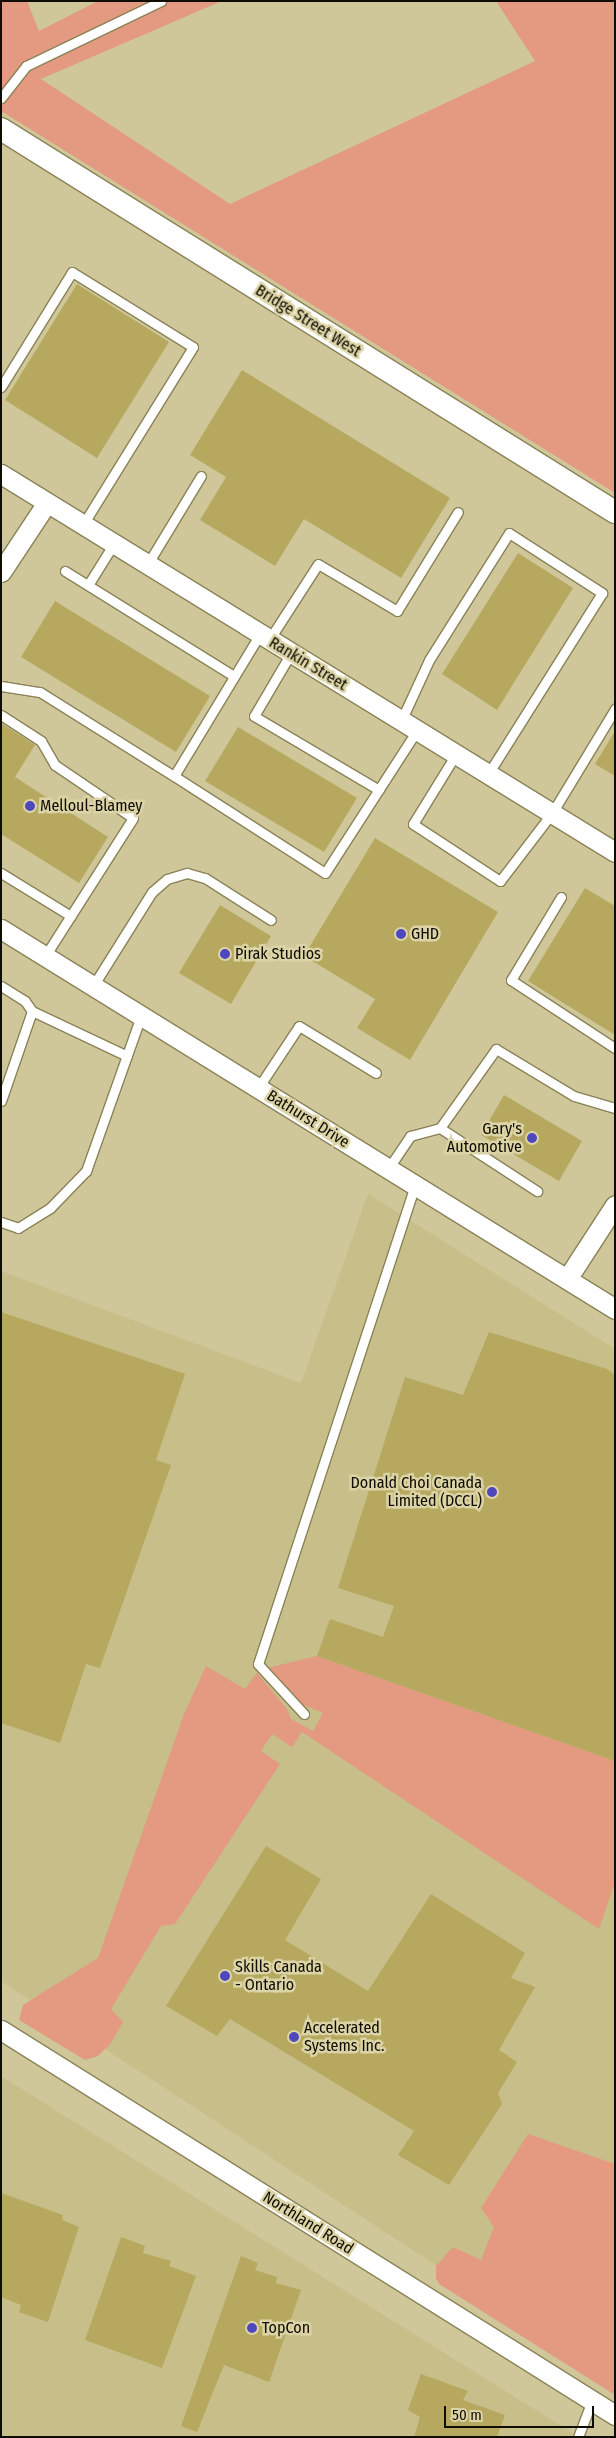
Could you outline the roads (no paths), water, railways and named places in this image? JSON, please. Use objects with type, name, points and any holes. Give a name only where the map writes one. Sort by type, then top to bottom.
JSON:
[{"type":"street","name":"Bridge Street West","points":[[1,129],[615,512]]},
{"type":"street","name":"Rankin Street","points":[[1,474],[46,504],[615,852]]},
{"type":"street","points":[[1,572],[46,504]]},
{"type":"street","name":"Bathurst Drive","points":[[1,929],[615,1309]]},
{"type":"street","points":[[567,1279],[615,1205]]},
{"type":"street","name":"Northland Road","points":[[1,2030],[615,2415]]},
{"type":"lane","points":[[1,98],[26,66],[161,1]]},
{"type":"lane","points":[[1,387],[72,272],[193,347],[82,526]]},
{"type":"lane","points":[[146,565],[201,476]]},
{"type":"lane","points":[[174,776],[234,676],[318,564],[397,611],[458,512]]},
{"type":"lane","points":[[1,686],[40,692],[325,873],[379,790],[409,726],[429,660],[509,533],[602,593],[488,774]]},
{"type":"lane","points":[[88,585],[114,545]]},
{"type":"lane","points":[[64,571],[234,676]]},
{"type":"lane","points":[[291,654],[254,716],[379,790]]},
{"type":"lane","points":[[456,754],[413,824],[500,881],[552,813],[615,709]]},
{"type":"lane","points":[[1,715],[41,741],[55,765],[133,818],[45,956]]},
{"type":"lane","points":[[1,873],[71,916]]},
{"type":"lane","points":[[94,986],[152,892],[167,879],[186,873],[205,878],[271,920]]},
{"type":"lane","points":[[561,897],[511,980],[615,1048]]},
{"type":"lane","points":[[1,986],[25,1001],[32,1011],[126,1056]]},
{"type":"lane","points":[[1,1101],[32,1011]]},
{"type":"lane","points":[[1,1222],[18,1228],[50,1208],[86,1171],[141,1016]]},
{"type":"lane","points":[[258,1088],[299,1026],[376,1074]]},
{"type":"lane","points":[[388,1169],[410,1136],[440,1128],[496,1049],[574,1096],[615,1108]]},
{"type":"lane","points":[[440,1128],[537,1191]]},
{"type":"lane","points":[[304,1714],[258,1664],[415,1185]]},
{"type":"lane","points":[[578,2437],[592,2400]]},
{"type":"place","name":"Melloul-Blamey","points":[[30,806]]},
{"type":"place","name":"GHD","points":[[401,934]]},
{"type":"place","name":"Pirak Studios","points":[[225,954]]},
{"type":"place","name":"Gary's Automotive","points":[[532,1138]]},
{"type":"place","name":"Donald Choi Canada Limited (DCCL)","points":[[492,1492]]},
{"type":"place","name":"Skills Canada - Ontario","points":[[225,1976]]},
{"type":"place","name":"Accelerated Systems Inc.","points":[[294,2037]]},
{"type":"place","name":"TopCon","points":[[252,2328]]}]
